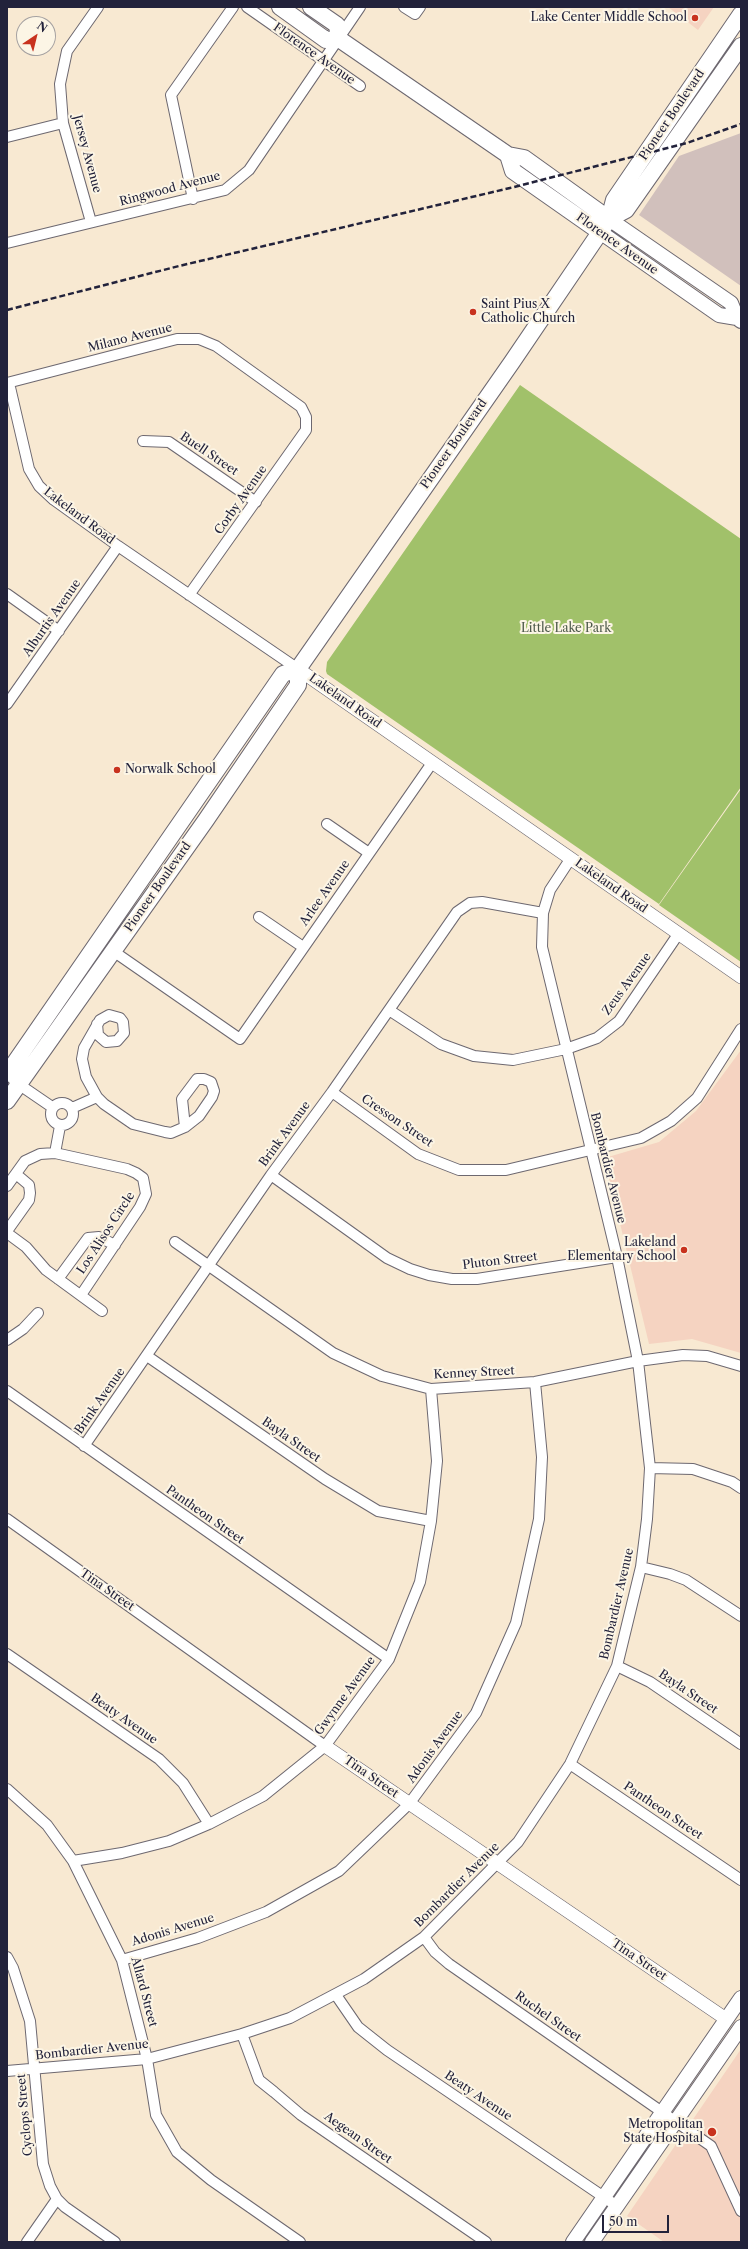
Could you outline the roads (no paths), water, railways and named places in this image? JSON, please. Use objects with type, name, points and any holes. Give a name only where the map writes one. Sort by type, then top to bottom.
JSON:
[{"type":"main road","name":"Florence Avenue","points":[[280,7],[326,40],[339,39],[508,155],[524,158],[605,226],[731,303],[739,320]]},
{"type":"main road","points":[[311,7],[336,25],[339,39]]},
{"type":"main road","name":"Pioneer Boulevard","points":[[7,1101],[11,1079],[283,674],[298,668],[605,226],[614,200],[741,14]]},
{"type":"main road","name":"Pioneer Boulevard","points":[[605,226],[626,210],[741,46]]},
{"type":"main road","name":"Pioneer Boulevard","points":[[11,1079],[113,951],[298,685],[298,668]]},
{"type":"main road","points":[[572,2242],[741,1998]]},
{"type":"main road","points":[[592,2242],[740,2028]]},
{"type":"street","name":"Jersey Avenue","points":[[91,222],[63,123],[60,84],[66,51],[98,7]]},
{"type":"street","points":[[194,199],[171,95],[233,7]]},
{"type":"street","name":"Florence Avenue","points":[[248,7],[360,86]]},
{"type":"street","name":"Ringwood Avenue","points":[[7,243],[91,222],[194,199],[225,190],[248,170],[360,7]]},
{"type":"street","points":[[404,7],[415,14],[420,7]]},
{"type":"street","points":[[7,137],[63,123]]},
{"type":"street","name":"Milano Avenue","points":[[8,383],[177,339],[199,339],[216,346],[301,406],[306,418]]},
{"type":"street","name":"Lakeland Road","points":[[8,383],[29,469],[39,486],[54,500],[118,546],[298,668],[432,763],[741,977]]},
{"type":"street","name":"Corby Avenue","points":[[189,595],[306,430],[306,418]]},
{"type":"street","name":"Buell Street","points":[[143,441],[169,442],[256,502]]},
{"type":"street","name":"Alburtis Avenue","points":[[7,704],[118,546]]},
{"type":"street","points":[[7,594],[58,631]]},
{"type":"street","name":"Arlee Avenue","points":[[113,951],[240,1039],[432,763]]},
{"type":"street","points":[[327,824],[369,853]]},
{"type":"street","name":"Bombardier Avenue","points":[[7,2071],[109,2064],[148,2058],[242,2034],[290,2018],[336,1995],[364,1978],[424,1937],[497,1865],[518,1842],[570,1764],[617,1666],[641,1567],[647,1519],[650,1468],[638,1361],[616,1257],[542,947],[543,913],[550,890],[571,858]]},
{"type":"street","name":"Brink Avenue","points":[[84,1446],[271,1175],[332,1092],[457,912],[470,903],[482,902],[543,913]]},
{"type":"street","points":[[259,917],[303,947]]},
{"type":"street","name":"Zeus Avenue","points":[[389,1010],[441,1044],[474,1056],[513,1060],[566,1049],[596,1038],[619,1021],[679,933]]},
{"type":"street","points":[[97,1024],[87,1041],[82,1059],[86,1077],[97,1097],[110,1109],[141,1127],[171,1133],[185,1127]]},
{"type":"street","name":"Cresson Street","points":[[332,1092],[418,1154],[459,1170],[506,1170],[641,1138],[671,1121],[697,1098],[741,1029]]},
{"type":"street","points":[[11,1079],[52,1107]]},
{"type":"street","points":[[72,1108],[97,1097]]},
{"type":"street","points":[[58,1103],[66,1103],[72,1108],[74,1117],[69,1124],[60,1126],[53,1123],[50,1115],[52,1107],[58,1103]]},
{"type":"street","points":[[55,1153],[60,1126]]},
{"type":"street","name":"Los Alisos Circle","points":[[7,1186],[25,1161],[40,1154],[55,1153],[126,1169],[143,1178],[146,1194],[115,1245],[81,1295]]},
{"type":"street","points":[[7,1232],[29,1200],[29,1185],[16,1174]]},
{"type":"street","name":"Pluton Street","points":[[271,1175],[387,1258],[410,1269],[428,1275],[452,1279],[477,1279],[616,1257]]},
{"type":"street","name":"Los Alisos Circle","points":[[7,1232],[26,1247],[46,1270],[102,1311]]},
{"type":"street","points":[[58,1278],[88,1238],[99,1236],[115,1245]]},
{"type":"street","name":"Kenney Street","points":[[175,1242],[333,1353],[382,1376],[431,1389],[535,1382],[638,1361],[694,1355],[707,1356],[741,1366]]},
{"type":"street","points":[[7,1340],[23,1329],[38,1313]]},
{"type":"street","name":"Bayla Street","points":[[147,1356],[325,1479],[378,1510],[431,1521]]},
{"type":"street","name":"Adonis Avenue","points":[[122,1960],[198,1938],[266,1912],[339,1871],[409,1804],[476,1713],[516,1623],[539,1519],[542,1457],[535,1382]]},
{"type":"street","name":"Gwynne Avenue","points":[[73,1860],[122,1853],[169,1841],[209,1824],[263,1796],[325,1746],[389,1659],[420,1582],[431,1521],[437,1461],[431,1389]]},
{"type":"street","name":"Pantheon Street","points":[[7,1391],[389,1659]]},
{"type":"street","points":[[650,1468],[693,1469],[732,1482],[741,1488]]},
{"type":"street","name":"Tina Street","points":[[7,1519],[325,1746],[497,1865],[740,2028]]},
{"type":"street","points":[[641,1567],[670,1574],[686,1580],[741,1616]]},
{"type":"street","name":"Beaty Avenue","points":[[7,1654],[159,1760],[183,1783],[209,1824]]},
{"type":"street","name":"Bayla Street","points":[[617,1666],[650,1682],[741,1744]]},
{"type":"street","name":"Pantheon Street","points":[[570,1764],[741,1880]]},
{"type":"street","name":"Allard Street","points":[[7,1789],[47,1825],[73,1860],[122,1960],[148,2058],[156,2115],[176,2152],[211,2180],[300,2242]]},
{"type":"street","name":"Ruchel Street","points":[[424,1937],[435,1952],[449,1964],[711,2146],[741,2211]]},
{"type":"street","name":"Cyclops Street","points":[[7,1957],[13,1968],[30,2021],[43,2164],[57,2199],[65,2207],[115,2242]]},
{"type":"street","name":"Beaty Avenue","points":[[336,1995],[358,2027],[387,2050],[617,2206]]},
{"type":"street","name":"Aegean Street","points":[[242,2034],[259,2080],[301,2115],[486,2242]]},
{"type":"street","points":[[27,2242],[57,2199]]},
{"type":"railway","points":[[7,310],[179,266],[510,188],[687,143],[741,124]]},
{"type":"place","name":"Lake Center Middle School","points":[[695,18]]},
{"type":"place","name":"Saint Pius X Catholic Church","points":[[473,312]]},
{"type":"place","name":"Norwalk School","points":[[117,770]]},
{"type":"place","name":"Lakeland Elementary School","points":[[684,1250]]},
{"type":"place","name":"Metropolitan State Hospital","points":[[712,2132]]},
{"type":"park label","name":"Little Lake Park","points":[[566,629]]}]
